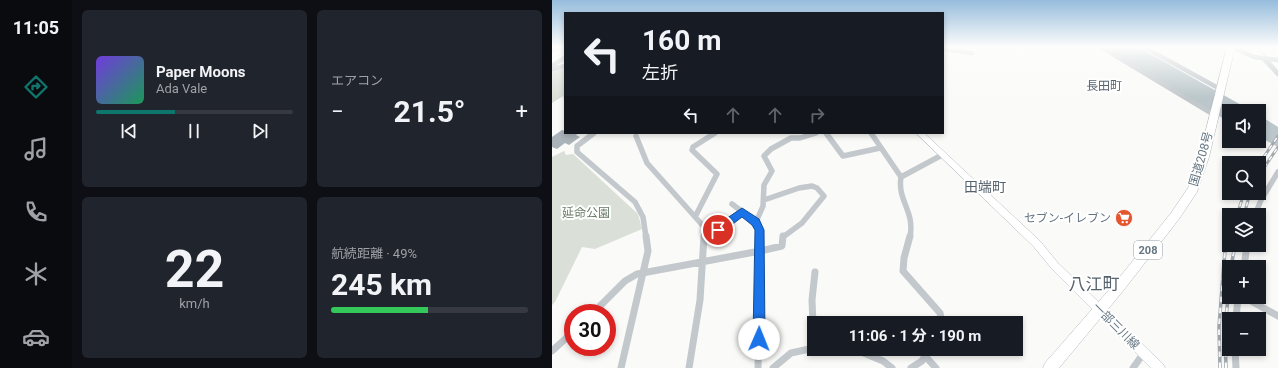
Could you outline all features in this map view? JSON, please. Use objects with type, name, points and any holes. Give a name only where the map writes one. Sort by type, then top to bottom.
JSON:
[{"type":"highway","name":"国道208号","points":[[1050,368],[1119,287],[1171,222],[1193,189],[1204,157],[1227,64]]},
{"type":"main road","name":"一部三川線","points":[[921,134],[1037,244],[1056,266],[1159,368]]},
{"type":"street","points":[[1130,64],[1214,114]]},
{"type":"street","points":[[1174,64],[1220,90]]},
{"type":"street","points":[[1269,64],[1278,74]]},
{"type":"street","points":[[553,67],[564,66]]},
{"type":"street","points":[[593,134],[578,146],[577,152],[635,202],[643,216],[648,251],[621,368]]},
{"type":"street","points":[[695,217],[717,174],[692,150],[693,147],[713,134]]},
{"type":"street","points":[[756,222],[761,212],[764,200],[764,185],[772,171],[764,156],[771,148],[791,138],[800,138],[813,134]]},
{"type":"street","points":[[827,134],[833,141],[840,155],[843,156],[880,148]]},
{"type":"street","points":[[872,134],[900,177],[898,188],[912,219],[908,250],[902,266],[903,271],[940,313],[941,316]]},
{"type":"street","points":[[636,136],[647,163],[705,228],[700,300],[689,368]]},
{"type":"street","points":[[900,177],[942,155]]},
{"type":"street","points":[[1258,208],[1278,172]]},
{"type":"street","points":[[602,304],[625,281],[637,274],[782,246],[783,236],[806,219],[824,196],[817,187],[811,185],[764,200]]},
{"type":"street","points":[[732,204],[756,222],[760,230],[758,368]]},
{"type":"street","points":[[704,234],[718,230],[742,212]]},
{"type":"street","points":[[813,316],[812,300],[815,272]]},
{"type":"street","points":[[1257,304],[1278,316]]},
{"type":"street","points":[[552,351],[564,340]]},
{"type":"street","points":[[773,368],[791,353],[807,350]]},
{"type":"street","points":[[1133,368],[1144,354]]},
{"type":"street","points":[[871,356],[883,361],[892,368]]},
{"type":"street","points":[[1235,356],[1236,368]]},
{"type":"street","points":[[911,368],[920,363],[926,357],[936,368]]},
{"type":"green space","points":[[564,69],[564,99],[563,96],[552,103],[552,71]]},
{"type":"green space","name":"延命公園","points":[[564,151],[566,155],[573,154],[638,214],[642,229],[595,249],[582,247],[555,302],[552,305],[552,157]]},
{"type":"shaded area","points":[[1133,64],[1169,64],[1240,104],[1222,104],[1222,118]]},
{"type":"shaded area","points":[[1266,119],[1278,127],[1278,147],[1266,141]]},
{"type":"building","points":[[562,130],[564,131],[564,134],[578,134],[576,135],[580,137],[569,145],[565,143],[557,149],[552,147],[552,137]]},
{"type":"waterway","points":[[1272,64],[1278,71]]},
{"type":"railway","points":[[1264,156],[1278,136]]},
{"type":"railway","points":[[1266,165],[1278,147]]},
{"type":"railway","points":[[1239,208],[1242,200]]},
{"type":"railway","points":[[1246,208],[1248,200]]},
{"type":"railway","points":[[1220,368],[1219,327],[1225,252]]},
{"type":"railway","points":[[1232,260],[1234,252]]},
{"type":"railway","points":[[1226,368],[1225,328],[1227,304]]},
{"type":"place","name":"セブン-イレブン","points":[[1124,218]]},
{"type":"district","name":"長田町","points":[[1104,86]]},
{"type":"district","name":"田端町","points":[[985,187]]},
{"type":"district","name":"八江町","points":[[1094,284]]},
{"type":"route","points":[[718,230],[742,212],[756,222],[760,230],[759,339]]}]
